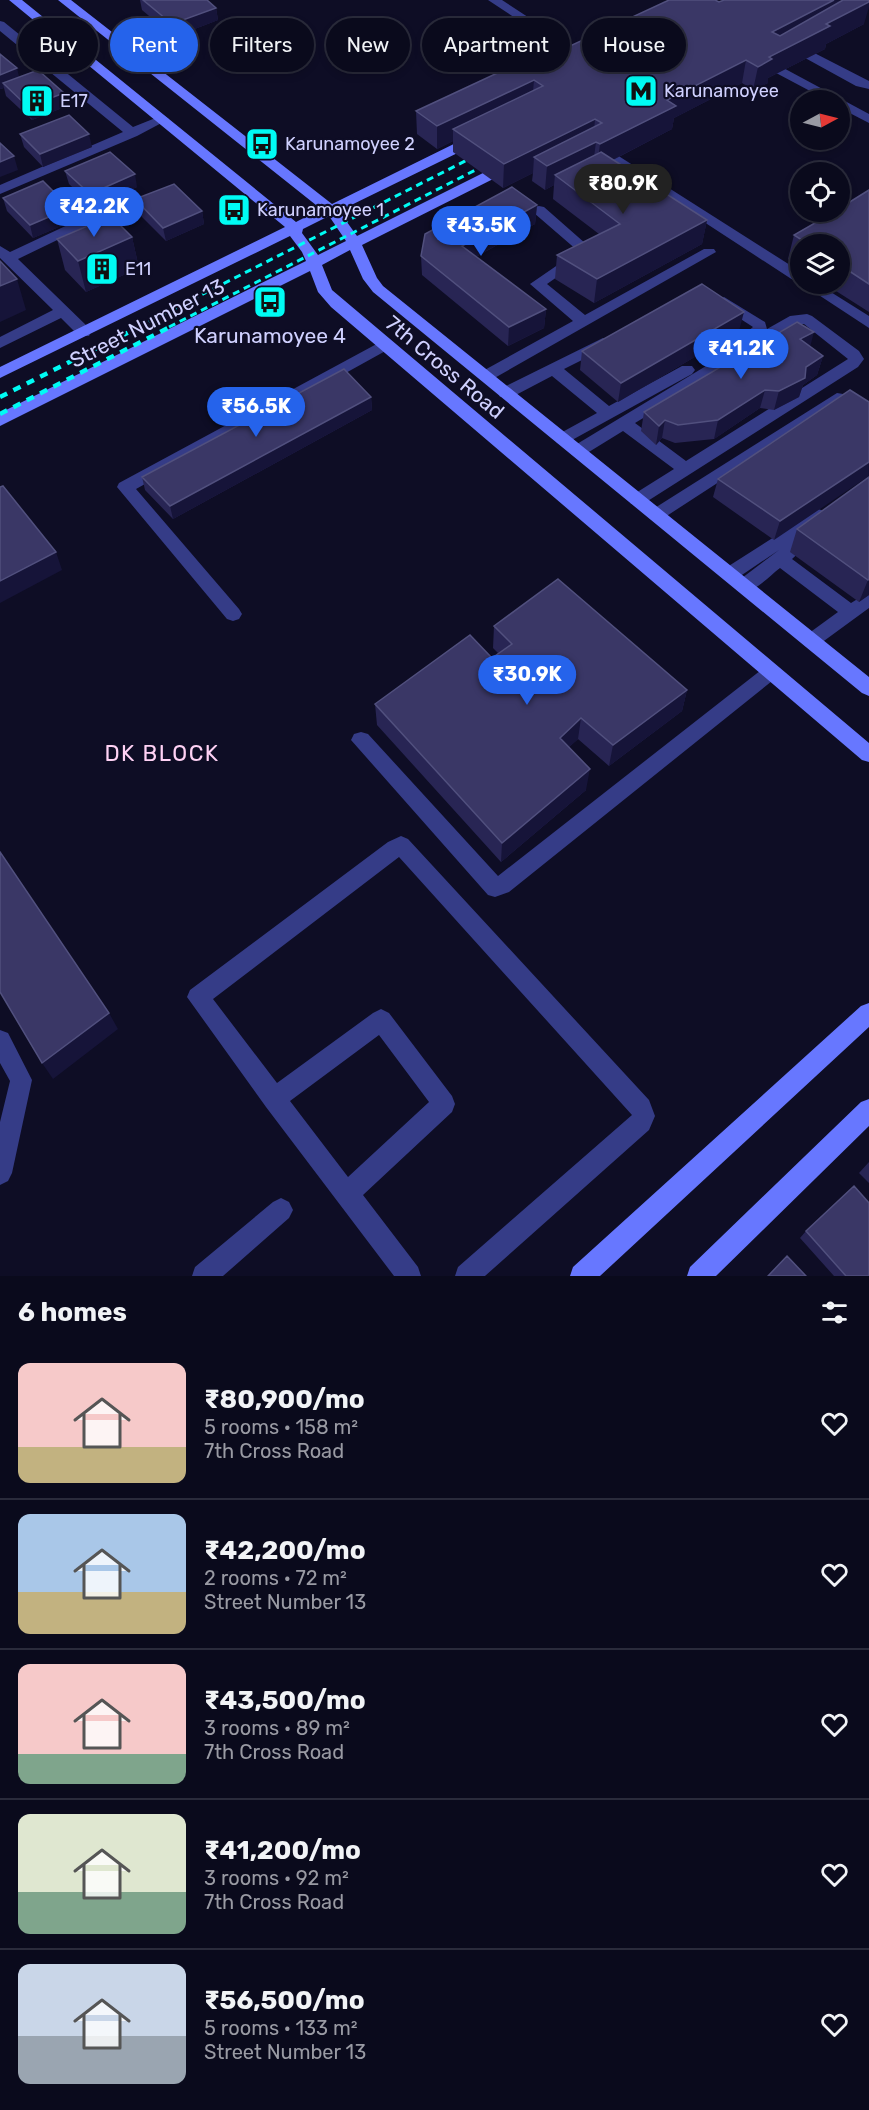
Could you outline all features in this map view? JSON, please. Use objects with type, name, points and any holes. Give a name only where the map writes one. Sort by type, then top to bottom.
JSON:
[{"type":"street","name":"7th Cross Road","points":[[15,0],[296,229],[295,233],[309,251],[325,292],[336,304],[869,754]]},
{"type":"street","name":"7th Cross Road","points":[[64,0],[332,211],[354,243],[370,279],[378,289],[869,688]]},
{"type":"street","name":"Street Number 13","points":[[0,374],[488,132]]},
{"type":"street","name":"Street Number 13","points":[[0,420],[522,159]]},
{"type":"street","points":[[582,1276],[869,1013]]},
{"type":"street","points":[[699,1276],[869,1110]]},
{"type":"lane","points":[[494,0],[582,57]]},
{"type":"lane","points":[[0,25],[132,133]]},
{"type":"lane","points":[[782,40],[860,83],[869,85]]},
{"type":"lane","points":[[752,55],[817,90]]},
{"type":"lane","points":[[850,108],[869,118]]},
{"type":"lane","points":[[0,190],[163,120]]},
{"type":"lane","points":[[617,159],[790,272]]},
{"type":"lane","points":[[539,210],[587,251],[537,284],[584,322]]},
{"type":"lane","points":[[84,332],[4,254],[106,211]]},
{"type":"lane","points":[[486,376],[709,252]]},
{"type":"lane","points":[[563,439],[760,331],[760,325],[709,293]]},
{"type":"lane","points":[[824,294],[869,323]]},
{"type":"lane","points":[[0,343],[64,311]]},
{"type":"lane","points":[[578,452],[795,319],[807,319],[854,355],[856,359],[853,363],[638,500]]},
{"type":"lane","points":[[506,393],[615,336]]},
{"type":"lane","points":[[233,614],[125,487],[384,345]]},
{"type":"lane","points":[[554,369],[608,414]]},
{"type":"lane","points":[[656,515],[837,398],[849,400],[869,416]]},
{"type":"lane","points":[[624,423],[686,469]]},
{"type":"lane","points":[[730,574],[832,511],[780,559],[744,586]]},
{"type":"lane","points":[[780,559],[851,612]]},
{"type":"lane","points":[[811,641],[869,599]]},
{"type":"lane","points":[[361,740],[495,888],[502,885],[771,672]]},
{"type":"lane","points":[[410,1276],[198,997],[202,991],[401,845],[633,1099],[641,1108],[644,1116],[641,1122],[467,1276]]},
{"type":"lane","points":[[274,1099],[381,1020],[444,1104],[347,1194]]},
{"type":"lane","points":[[0,1041],[21,1080],[0,1173]]},
{"type":"lane","points":[[204,1276],[281,1210]]},
{"type":"building","points":[[143,0],[207,0],[216,8],[188,18],[165,18]]},
{"type":"building","points":[[669,0],[715,0],[719,2],[724,0],[834,0],[772,32],[780,36],[843,0],[868,0],[869,2],[826,24],[830,26],[769,57],[772,59],[758,67],[746,60],[667,100],[676,106],[600,144],[596,142],[547,166],[534,157],[602,123],[595,119],[504,164],[453,129],[543,86],[534,80],[437,126],[416,111],[500,72],[570,72],[570,46],[582,40],[582,72],[686,72],[686,18],[630,18]]},
{"type":"building","points":[[0,54],[17,68],[0,75]]},
{"type":"building","points":[[33,72],[40,72],[64,93],[28,107],[3,83]]},
{"type":"building","points":[[69,115],[89,134],[40,154],[20,134]]},
{"type":"building","points":[[0,143],[14,156],[0,162]]},
{"type":"building","points":[[110,152],[135,174],[90,194],[65,171]]},
{"type":"building","points":[[601,152],[707,220],[597,279],[557,255],[620,224],[555,175]]},
{"type":"building","points":[[43,181],[70,208],[30,225],[3,198]]},
{"type":"building","points":[[174,184],[202,211],[163,228],[135,199]]},
{"type":"building","points":[[512,187],[537,205],[462,246],[546,309],[509,327],[421,256],[425,234]]},
{"type":"building","points":[[869,190],[869,284],[850,272],[850,234],[796,234],[817,222],[850,222],[850,202]]},
{"type":"building","points":[[111,216],[132,237],[78,261],[57,239]]},
{"type":"building","points":[[0,261],[17,279],[0,286]]},
{"type":"building","points":[[702,284],[744,312],[621,383],[582,351]]},
{"type":"building","points":[[797,322],[814,332],[800,339],[823,356],[806,367],[805,378],[779,391],[765,390],[718,420],[678,425],[665,420],[659,426],[644,412]]},
{"type":"building","points":[[344,369],[371,397],[170,506],[142,477]]},
{"type":"building","points":[[850,390],[869,402],[869,462],[780,521],[718,479]]},
{"type":"building","points":[[869,477],[869,579],[868,580],[797,529]]},
{"type":"building","points":[[3,486],[56,552],[0,581],[0,487]]},
{"type":"building","points":[[558,579],[687,690],[613,745],[581,718],[560,738],[590,769],[502,843],[375,704],[470,635],[492,658],[512,644],[494,626]]},
{"type":"building","points":[[0,852],[109,1013],[42,1063],[0,992]]},
{"type":"building","points":[[854,1186],[869,1203],[869,1276],[846,1276],[806,1231]]},
{"type":"building","points":[[787,1256],[806,1276],[768,1276]]},
{"type":"railway","points":[[138,327],[479,154]]},
{"type":"railway","points":[[169,327],[491,162]]},
{"type":"railway","points":[[0,397],[141,326]]},
{"type":"railway","points":[[0,414],[172,326]]},
{"type":"place","name":"Karunamoyee","points":[[641,91]]},
{"type":"place","name":"E17","points":[[37,101]]},
{"type":"place","name":"Karunamoyee 2","points":[[262,144]]},
{"type":"place","name":"Karunamoyee 1","points":[[234,210]]},
{"type":"place","name":"E11","points":[[102,269]]},
{"type":"place","name":"Karunamoyee 4","points":[[270,302]]},
{"type":"district","name":"DK BLOCK","points":[[162,753]]}]
